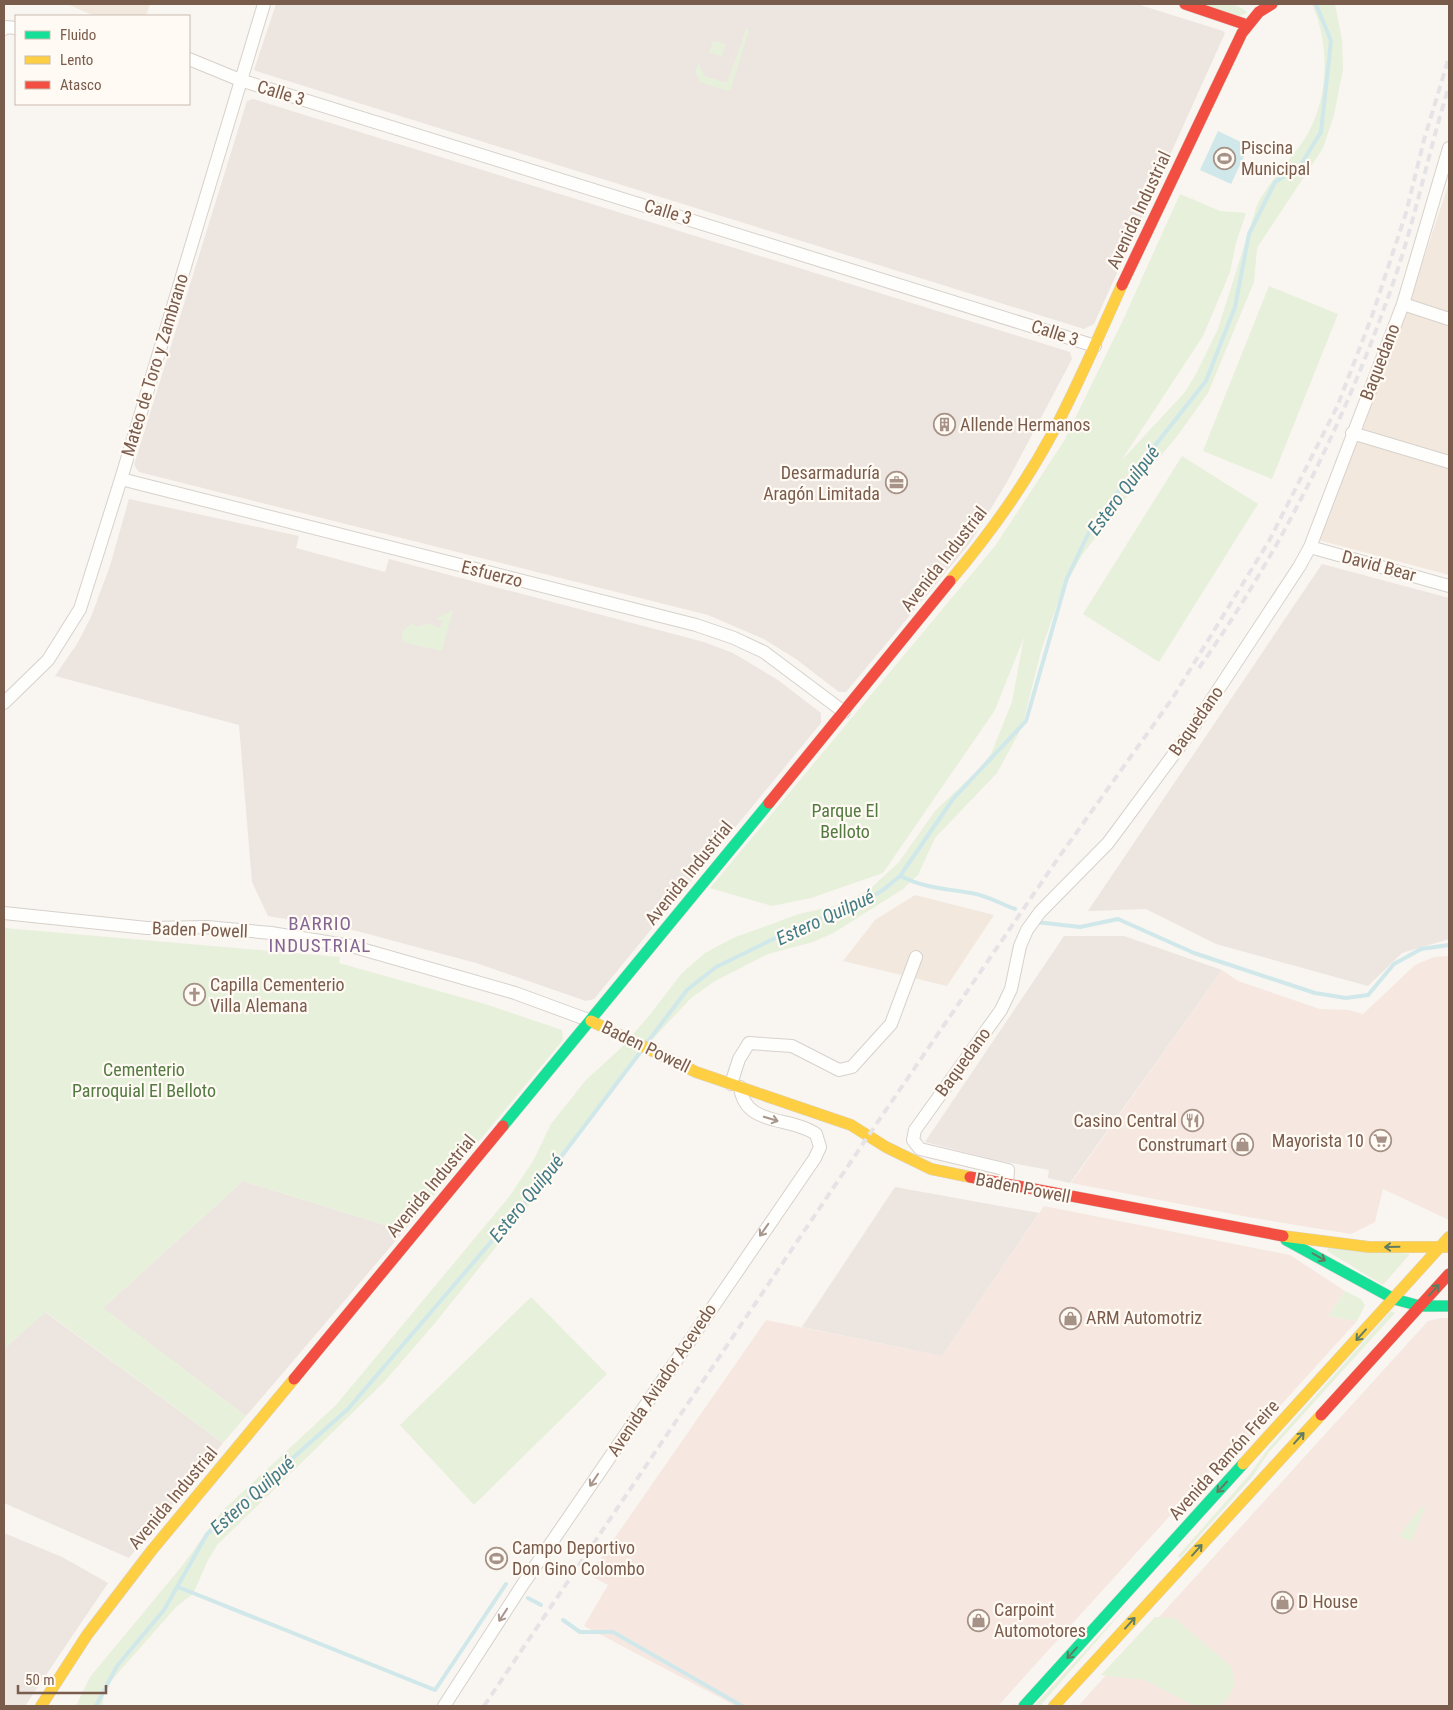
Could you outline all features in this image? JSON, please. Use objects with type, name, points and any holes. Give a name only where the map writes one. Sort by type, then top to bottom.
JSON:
[{"type":"main road","points":[[1185,4],[1247,25]]},
{"type":"main road","points":[[1248,4],[1259,12]]},
{"type":"main road","name":"Avenida Industrial","points":[[42,1706],[87,1635],[152,1550],[844,712],[972,555],[1007,507],[1052,434],[1247,25],[1259,12],[1272,4]]},
{"type":"main road","name":"Baden Powell","points":[[591,1020],[670,1061],[851,1125],[886,1147],[931,1168],[1007,1185],[1275,1235],[1369,1247],[1445,1247]]},
{"type":"main road","name":"Baden Powell","points":[[1275,1235],[1312,1253],[1379,1292],[1420,1306],[1449,1306]]},
{"type":"main road","name":"Avenida Ramón Freire","points":[[1024,1706],[1394,1298],[1445,1247],[1449,1237]]},
{"type":"main road","points":[[1054,1706],[1449,1274]]},
{"type":"street","name":"Mateo de Toro y Zambrano","points":[[4,703],[48,660],[80,609],[264,4]]},
{"type":"street","name":"Calle 3","points":[[190,59],[240,80],[1095,346]]},
{"type":"street","name":"Baquedano","points":[[1007,1185],[1008,1170],[920,1149],[913,1140],[917,1125],[1001,1010],[1011,989],[1020,946],[1027,930],[1040,912],[1108,843],[1132,811],[1191,731],[1310,547],[1352,433],[1403,304],[1449,148]]},
{"type":"street","points":[[1403,304],[1449,319]]},
{"type":"street","points":[[1352,433],[1449,462]]},
{"type":"street","name":"Esfuerzo","points":[[121,479],[696,625],[734,638],[764,652],[844,712]]},
{"type":"street","name":"David Bear","points":[[1310,547],[1449,586]]},
{"type":"street","name":"Baden Powell","points":[[4,913],[147,928],[225,929],[271,933],[351,946],[515,993],[591,1020]]},
{"type":"street","points":[[735,1085],[739,1058],[749,1043],[792,1046],[839,1070],[852,1068],[891,1024],[916,957]]},
{"type":"street","name":"Avenida Aviador Acevedo","points":[[444,1706],[545,1551],[815,1158],[820,1142],[816,1134],[754,1113],[744,1103],[735,1085]]},
{"type":"shaded area","points":[[67,4],[150,4],[146,15],[93,15]]},
{"type":"shaded area","points":[[276,4],[1137,4],[1225,33],[1094,324],[1084,329],[256,71],[254,70]]},
{"type":"shaded area","points":[[253,99],[1070,352],[1072,359],[1007,482],[970,543],[846,692],[839,692],[796,659],[764,639],[708,615],[139,472],[134,465],[247,101]]},
{"type":"shaded area","points":[[1449,183],[1449,575],[1318,540],[1411,297]]},
{"type":"shaded area","points":[[129,499],[299,536],[296,548],[385,572],[389,559],[704,642],[733,653],[778,680],[821,713],[821,723],[594,999],[586,1001],[476,963],[357,931],[268,916],[252,882],[239,725],[55,676],[77,644],[91,617],[110,566]]},
{"type":"shaded area","points":[[1322,564],[1449,598],[1449,939],[1402,953],[1368,986],[1216,944],[1146,909],[1088,911]]},
{"type":"shaded area","points":[[915,895],[994,915],[947,986],[843,961],[875,920]]},
{"type":"shaded area","points":[[1064,936],[1124,936],[1222,970],[1070,1183],[1048,1178],[1049,1170],[996,1160],[925,1142]]},
{"type":"shaded area","points":[[1449,956],[1449,1220],[1383,1189],[1375,1222],[1351,1234],[1248,1217],[1071,1183],[1222,970],[1238,981],[1320,1009],[1348,1010],[1363,1014],[1415,965],[1434,957]]},
{"type":"shaded area","points":[[243,1181],[404,1231],[246,1416],[103,1308]]},
{"type":"shaded area","points":[[895,1187],[1039,1213],[942,1356],[802,1327]]},
{"type":"shaded area","points":[[1044,1206],[1290,1255],[1345,1291],[1328,1316],[1357,1321],[1252,1437],[1244,1439],[1233,1446],[998,1706],[736,1706],[584,1626],[608,1585],[589,1575],[766,1320],[942,1356]]},
{"type":"shaded area","points":[[45,1312],[223,1443],[129,1558],[4,1503],[4,1349]]},
{"type":"shaded area","points":[[1449,1318],[1449,1706],[1078,1706],[1428,1321]]},
{"type":"shaded area","points":[[4,1533],[62,1557],[108,1583],[25,1706],[4,1706]]},
{"type":"green space","points":[[1199,4],[1232,4],[1247,13],[1239,16]]},
{"type":"green space","name":"Parque El Belloto","points":[[1312,4],[1335,4],[1342,40],[1343,69],[1334,115],[1323,148],[1257,248],[1254,282],[1208,393],[1178,435],[1082,555],[1061,593],[1041,651],[1022,727],[997,773],[935,838],[918,875],[903,889],[835,932],[813,942],[768,954],[715,981],[691,998],[649,1043],[599,1106],[524,1212],[435,1323],[384,1382],[217,1545],[207,1562],[193,1594],[177,1606],[110,1682],[105,1689],[102,1706],[76,1706],[90,1677],[182,1566],[222,1511],[336,1405],[509,1197],[533,1161],[551,1124],[586,1080],[620,1049],[682,973],[705,953],[733,938],[799,914],[843,904],[871,888],[899,862],[935,811],[977,771],[991,754],[1012,702],[1024,637],[995,710],[883,873],[811,898],[772,906],[710,888],[995,546],[1064,441],[1124,318],[1180,194],[1220,211],[1246,213],[1236,243],[1230,272],[1203,336],[1121,461],[1185,392],[1218,329],[1257,205],[1302,143],[1318,111],[1324,75],[1324,56],[1318,20]]},
{"type":"green space","points":[[746,29],[749,30],[731,89],[727,91],[700,82],[695,71],[699,63],[704,76],[727,83]]},
{"type":"green space","points":[[713,41],[726,44],[722,56],[709,53]]},
{"type":"green space","points":[[1269,286],[1338,314],[1272,479],[1203,451]]},
{"type":"green space","points":[[1182,456],[1258,504],[1159,662],[1083,614]]},
{"type":"green space","points":[[453,610],[442,651],[405,643],[401,638],[404,629],[413,623],[416,627],[429,623],[440,628],[443,621],[436,619]]},
{"type":"green space","name":"Cementerio Parroquial El Belloto","points":[[4,928],[340,957],[339,963],[485,1004],[562,1030],[563,1040],[404,1231],[243,1181],[103,1308],[246,1416],[223,1443],[46,1312],[4,1349]]},
{"type":"green space","points":[[1329,1246],[1410,1254],[1383,1285],[1327,1251]]},
{"type":"green space","points":[[1345,1291],[1361,1299],[1365,1305],[1357,1321],[1328,1316]]},
{"type":"green space","points":[[531,1297],[607,1374],[474,1505],[400,1425]]},
{"type":"green space","points":[[1391,1311],[1395,1313],[1269,1452],[1253,1476],[1180,1558],[1178,1556],[1250,1474],[1267,1450]]},
{"type":"green space","points":[[1422,1506],[1425,1507],[1411,1542],[1399,1536]]},
{"type":"green space","points":[[1134,1598],[1040,1706],[1034,1706]]},
{"type":"green space","points":[[1155,1617],[1174,1618],[1231,1666],[1235,1683],[1229,1697],[1219,1706],[1195,1706],[1145,1680],[1101,1675]]},
{"type":"water","name":"Piscina Municipal","points":[[1218,131],[1249,146],[1231,184],[1200,170]]},
{"type":"waterway","name":"Estero Quilpué","points":[[646,1044],[687,990],[716,967],[794,929],[863,902],[883,890],[900,876],[953,799],[1026,721],[1067,578],[1093,524],[1206,381],[1235,307],[1249,234],[1275,182],[1300,166],[1321,132],[1331,41],[1316,4]]},
{"type":"waterway","points":[[900,876],[927,886],[982,896],[1015,909]]},
{"type":"waterway","points":[[1036,922],[1080,927],[1118,919],[1194,953],[1315,993],[1346,998],[1368,995],[1394,964],[1421,949],[1449,945]]},
{"type":"waterway","name":"Estero Quilpué","points":[[96,1706],[117,1666],[164,1610],[207,1534],[348,1409],[539,1186],[642,1050]]},
{"type":"waterway","points":[[178,1587],[435,1690],[506,1584]]},
{"type":"waterway","points":[[528,1598],[541,1605]]},
{"type":"waterway","points":[[563,1620],[580,1632],[613,1632],[742,1706]]},
{"type":"railway","points":[[484,1706],[875,1126],[1059,857],[1172,699],[1269,541],[1337,407],[1372,316],[1406,213],[1424,140],[1449,57]]},
{"type":"railway","points":[[1199,668],[1229,624],[1283,532],[1308,485],[1353,388],[1400,264],[1449,86]]},
{"type":"traffic: fast","points":[[503,1126],[769,803]]},
{"type":"traffic: fast","points":[[1286,1240],[1394,1299],[1420,1306],[1449,1306]]},
{"type":"traffic: fast","points":[[1024,1706],[1243,1464]]},
{"type":"traffic: slow","points":[[950,581],[1005,510],[1030,473],[1071,398],[1122,285]]},
{"type":"traffic: slow","points":[[591,1021],[696,1072],[851,1125],[886,1147],[931,1169],[970,1177]]},
{"type":"traffic: slow","points":[[1283,1236],[1369,1247],[1449,1247]]},
{"type":"traffic: slow","points":[[1243,1464],[1449,1237]]},
{"type":"traffic: slow","points":[[41,1706],[87,1635],[152,1550],[294,1379]]},
{"type":"traffic: slow","points":[[1054,1706],[1321,1415]]},
{"type":"traffic: jam","points":[[1185,4],[1247,25]]},
{"type":"traffic: jam","points":[[1122,285],[1242,33],[1259,12],[1272,4]]},
{"type":"traffic: jam","points":[[769,803],[950,581]]},
{"type":"traffic: jam","points":[[294,1379],[503,1126]]},
{"type":"traffic: jam","points":[[970,1177],[1283,1236]]},
{"type":"traffic: jam","points":[[1321,1415],[1449,1274]]},
{"type":"place","name":"Piscina Municipal","points":[[1225,158]]},
{"type":"place","name":"Allende Hermanos","points":[[944,425]]},
{"type":"place","name":"Desarmaduría Aragón Limitada","points":[[896,483]]},
{"type":"place","name":"Capilla Cementerio Villa Alemana","points":[[194,995]]},
{"type":"place","name":"Casino Central","points":[[1193,1121]]},
{"type":"place","name":"Mayorista 10","points":[[1380,1141]]},
{"type":"place","name":"Construmart","points":[[1243,1145]]},
{"type":"place","name":"ARM Automotriz","points":[[1070,1318]]},
{"type":"place","name":"Campo Deportivo Don Gino Colombo","points":[[496,1558]]},
{"type":"place","name":"D House","points":[[1282,1602]]},
{"type":"place","name":"Carpoint Automotores","points":[[978,1620]]},
{"type":"district","name":"BARRIO INDUSTRIAL","points":[[320,934]]}]
